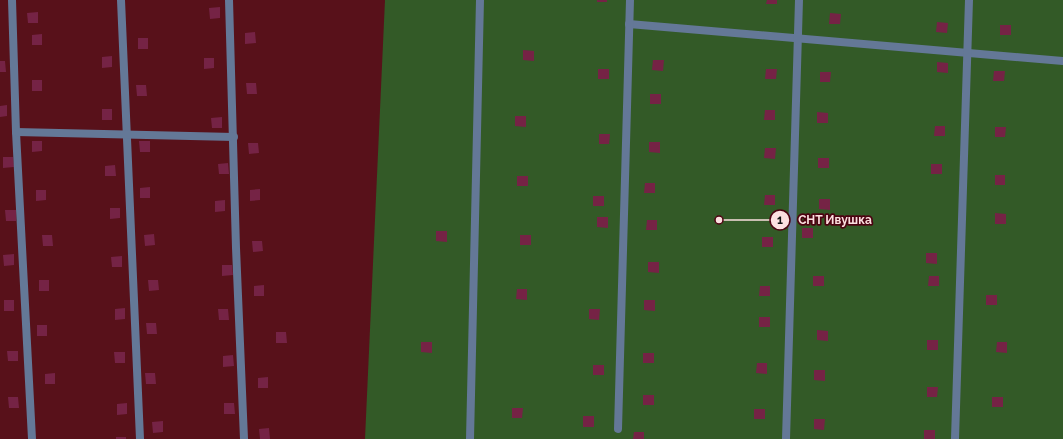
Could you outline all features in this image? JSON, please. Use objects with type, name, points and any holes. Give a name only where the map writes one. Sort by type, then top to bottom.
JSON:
[{"type":"street","points":[[12,0],[16,132],[32,439]]},
{"type":"street","points":[[121,0],[140,439]]},
{"type":"street","points":[[229,0],[236,248],[244,439]]},
{"type":"street","points":[[470,439],[480,0]]},
{"type":"street","points":[[618,429],[630,0]]},
{"type":"street","points":[[786,439],[799,0]]},
{"type":"street","points":[[955,439],[969,0]]},
{"type":"street","points":[[629,24],[1063,61]]},
{"type":"street","points":[[16,132],[234,137]]},
{"type":"green space","points":[[385,0],[1063,0],[1063,439],[365,439]]},
{"type":"building","points":[[597,0],[607,0],[607,2],[597,2]]},
{"type":"building","points":[[767,0],[777,0],[777,4],[766,4]]},
{"type":"building","points":[[220,7],[220,18],[210,19],[209,8]]},
{"type":"building","points":[[38,12],[38,23],[28,23],[27,13]]},
{"type":"building","points":[[830,13],[841,14],[840,24],[829,24]]},
{"type":"building","points":[[937,22],[948,23],[947,33],[936,32]]},
{"type":"building","points":[[1000,25],[1011,25],[1011,35],[1000,35]]},
{"type":"building","points":[[255,32],[256,43],[245,44],[245,33]]},
{"type":"building","points":[[42,34],[42,45],[32,45],[32,35]]},
{"type":"building","points":[[138,38],[148,38],[148,49],[138,49]]},
{"type":"building","points":[[523,50],[534,51],[534,61],[523,60]]},
{"type":"building","points":[[112,56],[112,67],[102,68],[102,57]]},
{"type":"building","points":[[204,58],[214,58],[214,68],[204,69]]},
{"type":"building","points":[[653,60],[664,60],[663,71],[652,70]]},
{"type":"building","points":[[0,61],[5,61],[6,72],[0,72]]},
{"type":"building","points":[[937,62],[948,63],[948,73],[937,72]]},
{"type":"building","points":[[598,69],[609,69],[609,79],[598,79]]},
{"type":"building","points":[[766,69],[777,69],[776,79],[765,79]]},
{"type":"building","points":[[994,71],[1005,71],[1004,81],[993,81]]},
{"type":"building","points":[[820,72],[831,72],[830,82],[820,82]]},
{"type":"building","points":[[32,80],[42,80],[42,91],[32,91]]},
{"type":"building","points":[[246,83],[256,83],[257,94],[247,94]]},
{"type":"building","points":[[136,85],[146,85],[147,96],[137,96]]},
{"type":"building","points":[[650,94],[661,94],[661,104],[650,104]]},
{"type":"building","points":[[7,105],[7,116],[0,117],[0,106]]},
{"type":"building","points":[[102,109],[112,109],[112,120],[102,120]]},
{"type":"building","points":[[765,110],[775,110],[775,120],[764,120]]},
{"type":"building","points":[[817,112],[828,113],[828,123],[817,123]]},
{"type":"building","points":[[515,116],[526,116],[526,127],[515,126]]},
{"type":"building","points":[[222,117],[222,128],[212,128],[211,118]]},
{"type":"building","points":[[935,126],[945,126],[945,136],[934,136]]},
{"type":"building","points":[[995,127],[1006,127],[1005,137],[995,137]]},
{"type":"building","points":[[599,134],[610,134],[609,144],[599,144]]},
{"type":"building","points":[[32,141],[42,141],[42,151],[32,152]]},
{"type":"building","points":[[139,141],[150,141],[150,152],[140,152]]},
{"type":"building","points":[[649,142],[660,142],[660,153],[649,152]]},
{"type":"building","points":[[248,143],[258,143],[259,153],[249,154]]},
{"type":"building","points":[[765,148],[776,148],[775,159],[764,158]]},
{"type":"building","points":[[3,157],[13,157],[14,167],[3,168]]},
{"type":"building","points":[[818,158],[829,158],[829,168],[818,168]]},
{"type":"building","points":[[228,163],[229,174],[219,174],[218,164]]},
{"type":"building","points":[[931,164],[942,164],[942,174],[931,174]]},
{"type":"building","points":[[115,165],[116,176],[105,176],[105,166]]},
{"type":"building","points":[[995,175],[1005,175],[1005,185],[995,185]]},
{"type":"building","points":[[517,176],[528,176],[528,186],[517,186]]},
{"type":"building","points":[[645,183],[655,183],[655,193],[644,193]]},
{"type":"building","points":[[150,187],[150,198],[140,198],[140,188]]},
{"type":"building","points":[[260,189],[260,200],[250,201],[250,190]]},
{"type":"building","points":[[36,190],[46,190],[46,200],[36,201]]},
{"type":"building","points":[[765,195],[775,195],[775,205],[764,205]]},
{"type":"building","points":[[593,196],[604,196],[604,206],[593,206]]},
{"type":"building","points":[[819,199],[830,199],[830,210],[819,209]]},
{"type":"building","points":[[225,200],[225,211],[215,212],[215,201]]},
{"type":"building","points":[[110,208],[120,208],[120,218],[110,219]]},
{"type":"building","points":[[5,210],[16,210],[16,221],[6,221]]},
{"type":"building","points":[[995,213],[1006,214],[1006,224],[995,224]]},
{"type":"building","points":[[597,217],[608,217],[608,228],[597,227]]},
{"type":"building","points":[[647,220],[657,220],[657,230],[646,230]]},
{"type":"building","points":[[802,228],[813,228],[813,238],[802,238]]},
{"type":"building","points":[[436,231],[447,231],[447,242],[436,241]]},
{"type":"building","points":[[154,234],[155,245],[145,246],[144,235]]},
{"type":"building","points":[[42,235],[52,235],[53,246],[43,246]]},
{"type":"building","points":[[520,235],[531,235],[531,245],[520,245]]},
{"type":"building","points":[[762,237],[773,237],[773,247],[762,247]]},
{"type":"building","points":[[252,241],[262,241],[263,251],[253,252]]},
{"type":"building","points":[[926,253],[937,253],[937,264],[926,263]]},
{"type":"building","points":[[14,254],[14,265],[4,266],[3,255]]},
{"type":"building","points":[[122,256],[122,267],[112,267],[111,257]]},
{"type":"building","points":[[648,262],[659,262],[659,273],[648,272]]},
{"type":"building","points":[[222,265],[232,265],[233,275],[222,276]]},
{"type":"building","points":[[813,276],[824,276],[824,286],[813,286]]},
{"type":"building","points":[[929,276],[939,276],[939,286],[928,286]]},
{"type":"building","points":[[39,280],[49,280],[49,291],[39,291]]},
{"type":"building","points":[[148,280],[158,280],[159,290],[149,291]]},
{"type":"building","points":[[264,285],[264,296],[254,296],[254,286]]},
{"type":"building","points":[[760,286],[770,286],[770,296],[759,296]]},
{"type":"building","points":[[517,289],[527,289],[527,300],[516,299]]},
{"type":"building","points":[[986,295],[997,295],[997,305],[986,305]]},
{"type":"building","points":[[4,300],[14,300],[14,311],[4,311]]},
{"type":"building","points":[[644,300],[655,300],[655,311],[644,310]]},
{"type":"building","points":[[125,308],[125,319],[115,320],[115,309]]},
{"type":"building","points":[[218,309],[228,309],[229,320],[219,320]]},
{"type":"building","points":[[589,309],[600,309],[599,320],[589,319]]},
{"type":"building","points":[[759,317],[770,317],[770,327],[759,327]]},
{"type":"building","points":[[146,323],[156,323],[157,334],[147,334]]},
{"type":"building","points":[[37,325],[47,325],[47,336],[37,336]]},
{"type":"building","points":[[817,330],[828,331],[828,341],[817,340]]},
{"type":"building","points":[[276,332],[286,332],[287,343],[276,343]]},
{"type":"building","points":[[927,340],[938,340],[938,350],[927,350]]},
{"type":"building","points":[[421,342],[432,342],[432,353],[421,352]]},
{"type":"building","points":[[997,342],[1007,342],[1007,353],[996,352]]},
{"type":"building","points":[[7,351],[18,351],[18,361],[8,361]]},
{"type":"building","points":[[114,352],[125,352],[125,363],[115,363]]},
{"type":"building","points":[[643,353],[654,353],[654,363],[643,363]]},
{"type":"building","points":[[233,355],[234,366],[223,367],[223,356]]},
{"type":"building","points":[[757,363],[767,363],[767,374],[756,373]]},
{"type":"building","points":[[593,365],[604,365],[604,375],[593,375]]},
{"type":"building","points":[[814,370],[825,370],[825,381],[814,380]]},
{"type":"building","points":[[55,373],[55,384],[45,384],[45,374]]},
{"type":"building","points":[[145,373],[155,373],[156,384],[146,384]]},
{"type":"building","points":[[268,377],[268,388],[258,388],[258,378]]},
{"type":"building","points":[[927,387],[938,387],[937,397],[927,397]]},
{"type":"building","points":[[643,395],[654,395],[654,405],[643,405]]},
{"type":"building","points":[[8,397],[18,397],[19,408],[9,408]]},
{"type":"building","points":[[992,397],[1003,397],[1003,407],[992,407]]},
{"type":"building","points":[[127,403],[127,414],[117,415],[117,404]]},
{"type":"building","points":[[224,403],[234,403],[235,414],[224,414]]},
{"type":"building","points":[[512,408],[523,408],[522,418],[512,418]]},
{"type":"building","points":[[754,409],[765,409],[765,419],[754,419]]},
{"type":"building","points":[[583,416],[594,416],[594,427],[583,427]]},
{"type":"building","points":[[814,419],[825,419],[824,430],[814,429]]},
{"type":"building","points":[[163,421],[163,432],[153,433],[152,422]]},
{"type":"building","points":[[269,428],[270,439],[260,439],[259,429]]},
{"type":"building","points":[[924,430],[935,430],[935,439],[924,439]]},
{"type":"building","points":[[634,432],[644,432],[644,439],[633,439]]},
{"type":"building","points":[[116,437],[126,437],[126,439],[116,439]]},
{"type":"place","name":"СНТ Ивушка","points":[[719,220]]}]
